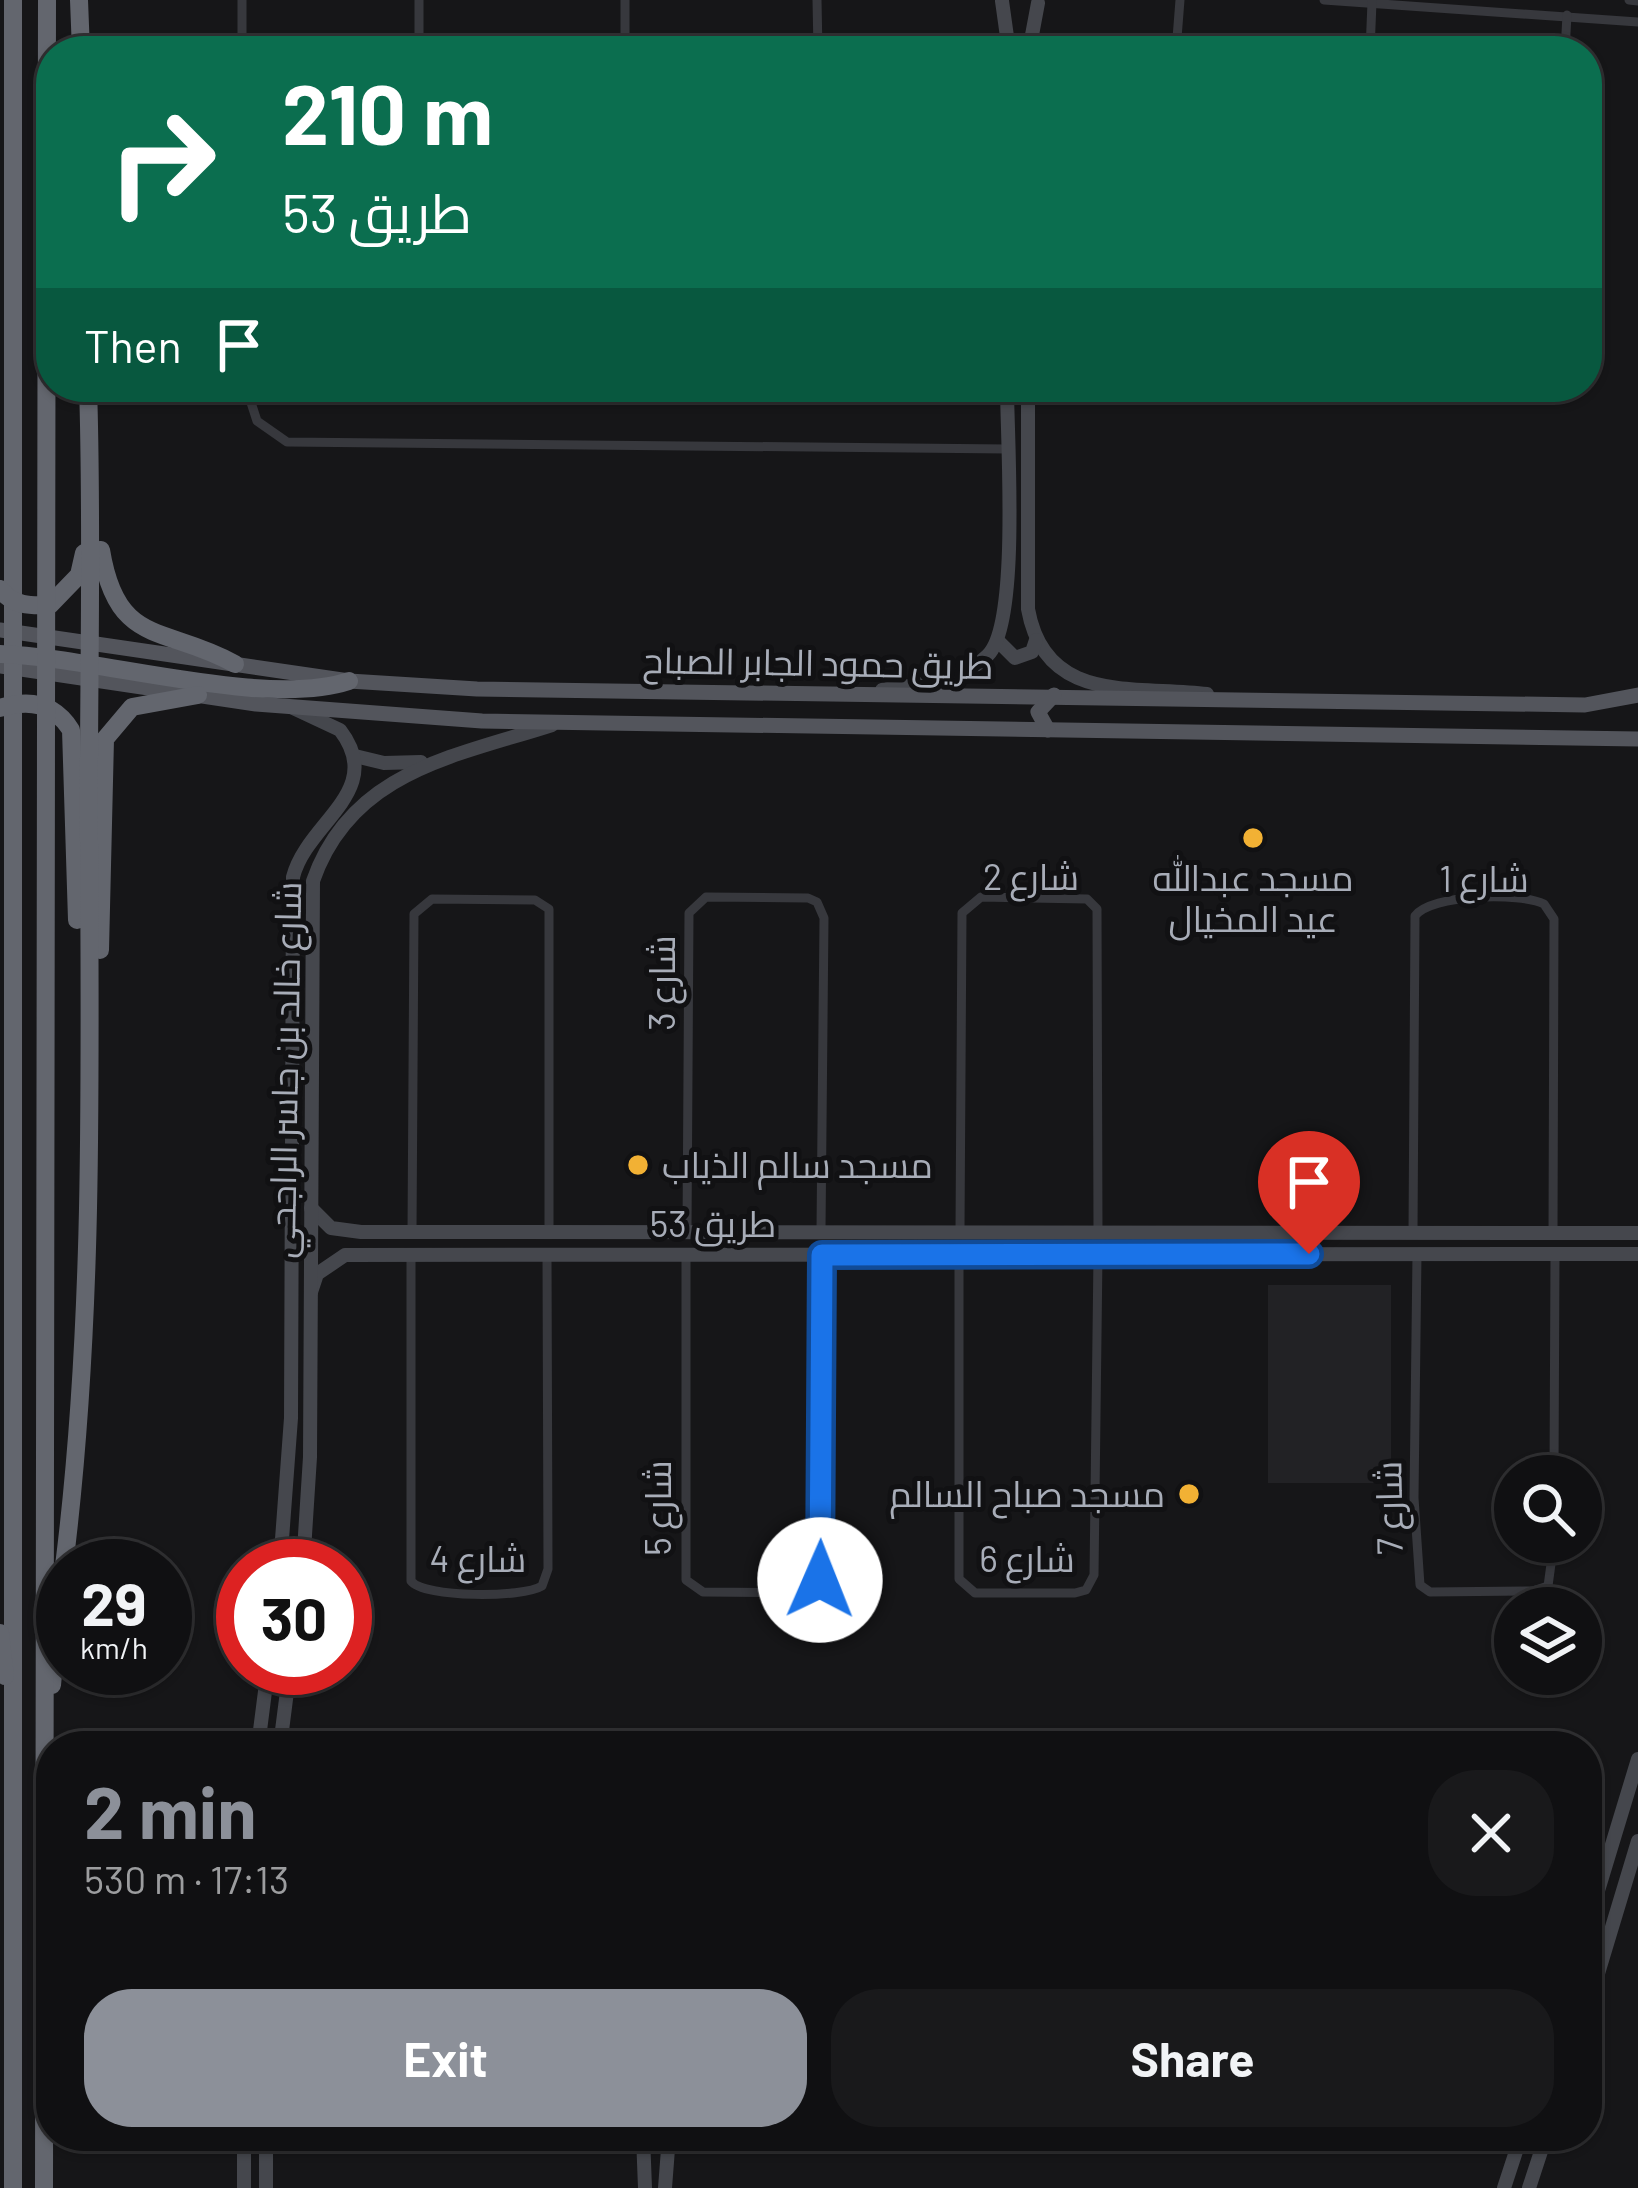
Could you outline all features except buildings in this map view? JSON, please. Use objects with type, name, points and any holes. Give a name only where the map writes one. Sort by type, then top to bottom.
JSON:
[{"type":"highway","points":[[13,0],[17,509],[13,2188]]},
{"type":"highway","points":[[46,0],[46,36]]},
{"type":"highway","points":[[79,0],[80,36]]},
{"type":"highway","points":[[43,1731],[44,402]]},
{"type":"highway","points":[[67,1539],[78,1454],[90,1002],[89,402]]},
{"type":"highway","points":[[92,492],[105,575],[121,612],[140,629],[211,651],[235,664]]},
{"type":"highway","points":[[0,589],[8,599],[28,606],[50,604],[65,596],[79,575],[91,517]]},
{"type":"highway","points":[[0,650],[68,651],[88,661],[274,689],[321,690],[349,681]]},
{"type":"highway","points":[[90,1002],[103,920],[105,739],[132,707],[198,695]]},
{"type":"highway","points":[[0,708],[29,702],[59,711],[71,730],[78,927],[90,1002]]},
{"type":"highway","points":[[0,1633],[16,1762]]},
{"type":"highway","points":[[46,1731],[50,1695]]},
{"type":"highway","points":[[0,1876],[15,1920]]},
{"type":"highway","points":[[44,2151],[44,2188]]},
{"type":"main road","name":"طريق حمود الجابر الصباح","points":[[0,630],[198,695],[290,707],[559,723],[1638,739]]},
{"type":"main road","name":"طريق حمود الجابر الصباح","points":[[0,666],[88,661],[235,664],[349,681],[477,689],[1585,705],[1638,695]]},
{"type":"main road","points":[[1048,730],[1039,712],[1054,694]]},
{"type":"street","points":[[242,0],[242,36]]},
{"type":"street","points":[[418,36],[419,0]]},
{"type":"street","points":[[625,0],[625,36]]},
{"type":"street","points":[[818,0],[818,36]]},
{"type":"street","points":[[1177,36],[1180,0]]},
{"type":"street","points":[[1324,0],[1638,22]]},
{"type":"street","points":[[1628,0],[1638,1]]},
{"type":"street","points":[[1007,36],[1001,1],[1026,7],[1040,2]]},
{"type":"street","points":[[1032,36],[1040,2]]},
{"type":"street","points":[[1371,36],[1372,2]]},
{"type":"street","points":[[1566,36],[1567,15]]},
{"type":"street","points":[[251,402],[257,421],[287,442],[1007,448]]},
{"type":"street","points":[[854,694],[953,676],[972,668],[998,642],[1007,598],[1007,402]]},
{"type":"street","points":[[1028,402],[1028,609],[1036,640],[1062,668],[1099,688],[1177,690],[1235,699]]},
{"type":"street","points":[[998,642],[1004,653],[1021,658],[1032,652],[1036,640]]},
{"type":"street","points":[[290,707],[340,730],[355,756],[384,763],[427,762]]},
{"type":"street","name":"شارع خالد بن جاسر الراجحي","points":[[306,1539],[313,881],[340,831],[390,783],[427,762],[559,723]]},
{"type":"street","name":"شارع خالد بن جاسر الراجحي","points":[[284,1539],[291,1418],[292,965],[297,861],[350,795],[355,756]]},
{"type":"street","name":"شارع 3","points":[[687,1231],[689,913],[706,897],[808,898],[817,902],[824,918],[821,1230]]},
{"type":"street","name":"شارع 2","points":[[960,1230],[962,913],[981,897],[1087,899],[1097,909],[1098,1231]]},
{"type":"street","points":[[412,1232],[414,914],[432,898],[535,900],[549,909],[549,1232]]},
{"type":"street","name":"شارع 1","points":[[1413,1233],[1415,916],[1434,901],[1526,898],[1544,904],[1554,919],[1553,1233]]},
{"type":"street","points":[[292,965],[301,956],[311,970]]},
{"type":"street","name":"طريق 53","points":[[311,1208],[331,1228],[361,1232],[1638,1233]]},
{"type":"street","points":[[739,1229],[750,1243],[739,1254]]},
{"type":"street","points":[[772,1229],[763,1244],[776,1254]]},
{"type":"street","points":[[310,1292],[317,1274],[332,1259],[360,1255],[354,1246],[361,1232]]},
{"type":"street","points":[[1308,1233],[1315,1243],[1309,1254]]},
{"type":"street","points":[[1340,1254],[1334,1243],[1341,1234]]},
{"type":"street","name":"شارع 4","points":[[411,1255],[411,1581],[429,1592],[526,1592],[542,1586],[548,1569],[548,1254]]},
{"type":"street","name":"شارع 5","points":[[686,1254],[686,1580],[703,1592],[802,1593],[815,1588],[821,1575],[822,1255]]},
{"type":"street","name":"شارع 6","points":[[958,1254],[959,1579],[975,1593],[1075,1593],[1090,1586],[1094,1575],[1098,1255]]},
{"type":"street","name":"شارع 7","points":[[1417,1254],[1414,1498],[1420,1585],[1430,1592],[1533,1591],[1548,1586],[1551,1563]]},
{"type":"street","points":[[1554,1455],[1555,1254]]},
{"type":"street","name":"طريق 53","points":[[360,1255],[1638,1254]]},
{"type":"street","points":[[285,1528],[295,1537],[307,1526]]},
{"type":"street","points":[[260,1731],[265,1695]]},
{"type":"street","points":[[282,1731],[287,1695]]},
{"type":"street","points":[[1602,1878],[1634,1790],[1638,1759]]},
{"type":"street","points":[[1618,1826],[1638,1829]]},
{"type":"street","points":[[1602,1960],[1638,1840]]},
{"type":"street","points":[[244,2151],[244,2188]]},
{"type":"street","points":[[266,2151],[266,2188]]},
{"type":"street","points":[[646,2188],[646,2153],[650,2151]]},
{"type":"street","points":[[657,2151],[665,2156]]},
{"type":"street","points":[[665,2188],[666,2151]]},
{"type":"street","points":[[1511,2151],[1514,2159]]},
{"type":"street","points":[[1504,2188],[1516,2151]]},
{"type":"street","points":[[1529,2188],[1541,2151]]},
{"type":"shaded area","points":[[1268,1285],[1391,1285],[1391,1483],[1268,1483]]},
{"type":"place","name":"مسجد عبدالله عيد المخيال","points":[[1253,838]]},
{"type":"place","name":"مسجد سالم الذياب","points":[[638,1165]]},
{"type":"place","name":"مسجد صباح السالم","points":[[1189,1494]]},
{"type":"route","points":[[820,1580],[822,1255],[1309,1254]]}]
